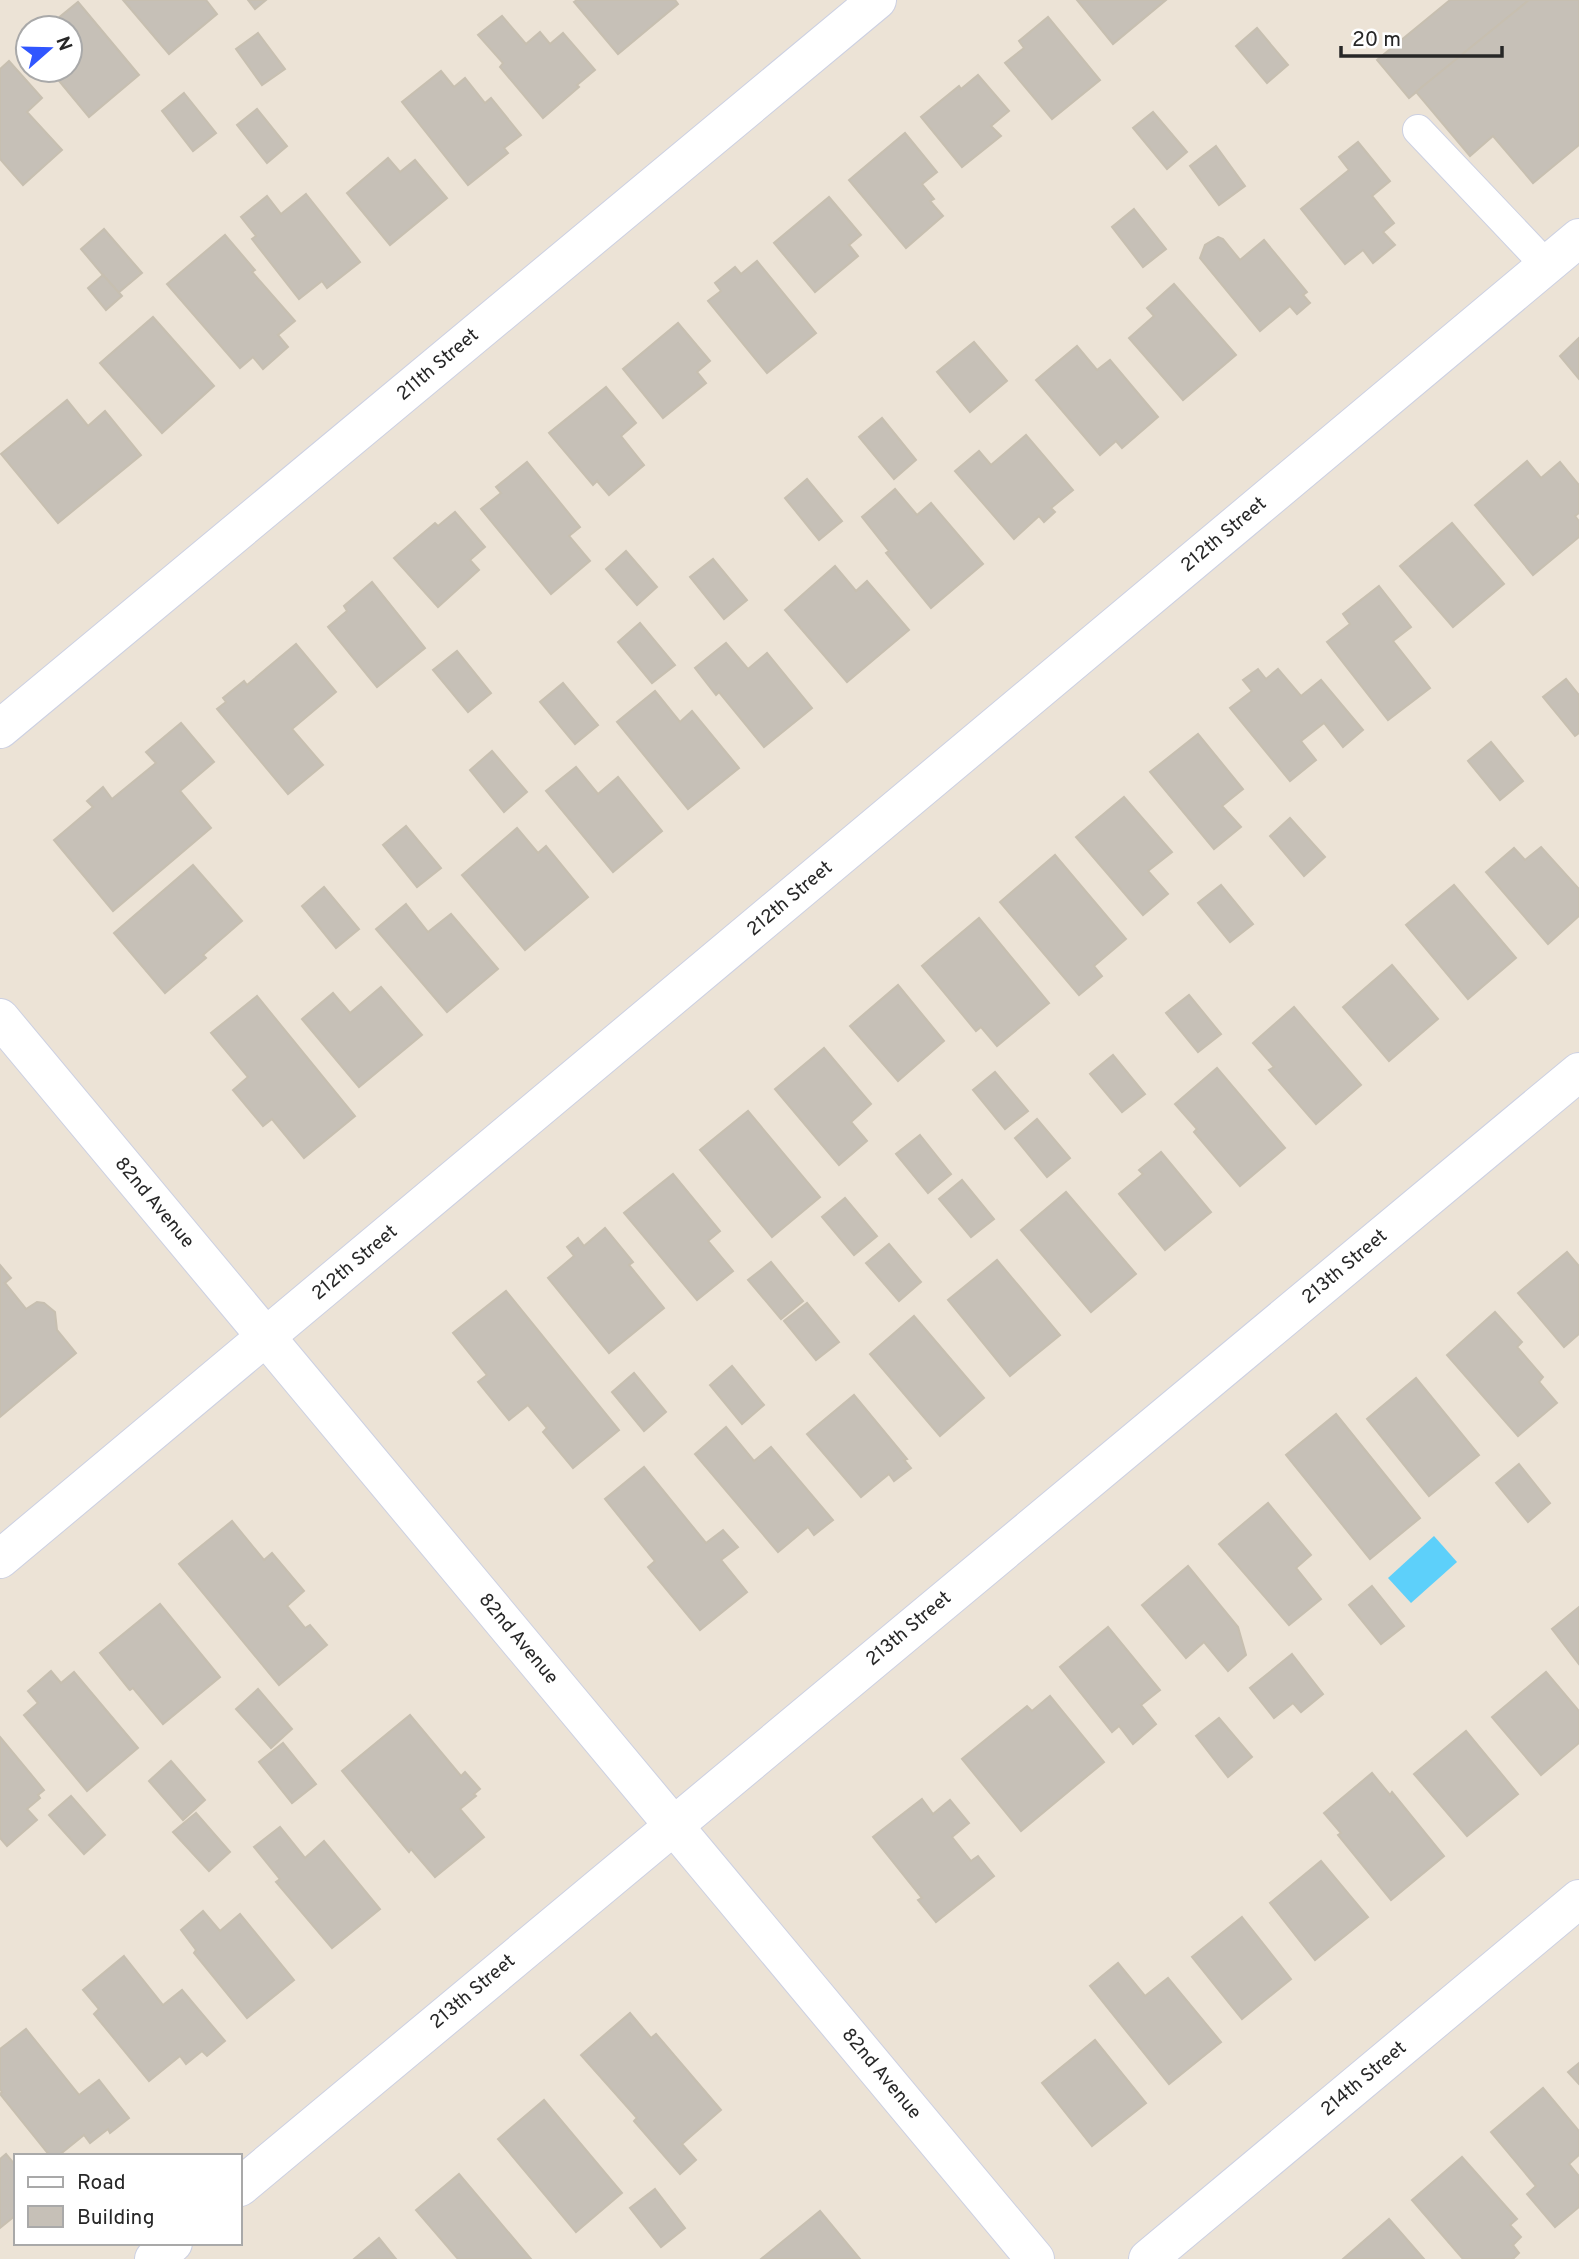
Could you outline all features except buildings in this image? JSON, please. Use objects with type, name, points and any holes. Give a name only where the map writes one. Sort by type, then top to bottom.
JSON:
[{"type":"street","name":"211th Street","points":[[0,729],[877,0]]},
{"type":"street","name":"212th Street","points":[[0,1559],[1579,238]]},
{"type":"street","name":"82nd Avenue","points":[[0,1018],[1035,2259]]},
{"type":"street","name":"213th Street","points":[[242,2185],[1579,1072]]},
{"type":"street","name":"214th Street","points":[[1148,2259],[1579,1899]]},
{"type":"street","points":[[154,2259],[171,2245]]},
{"type":"lane","points":[[1418,130],[1546,265]]},
{"type":"water","points":[[1434,1536],[1457,1562],[1411,1603],[1388,1578]]}]
